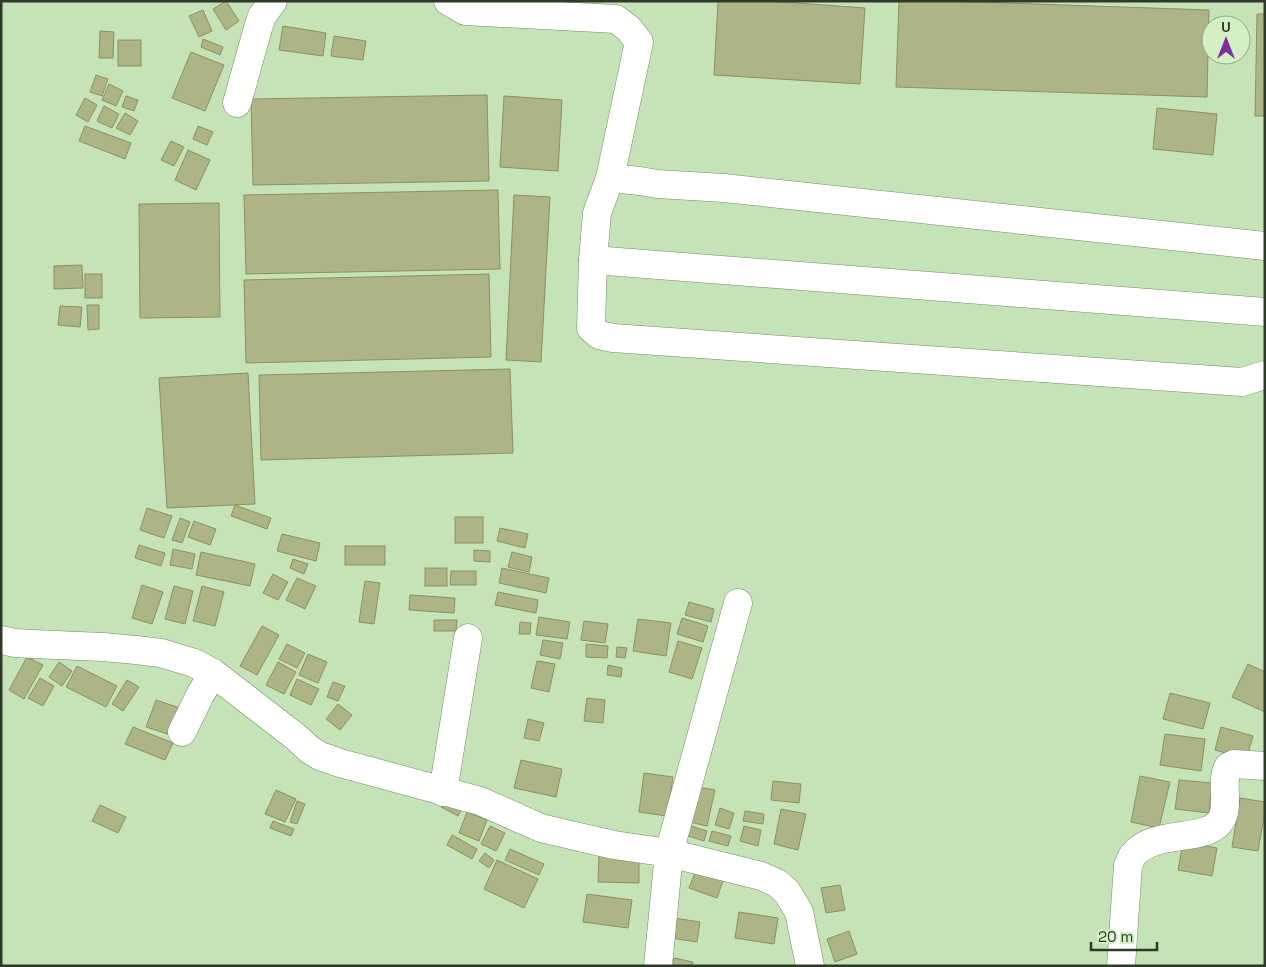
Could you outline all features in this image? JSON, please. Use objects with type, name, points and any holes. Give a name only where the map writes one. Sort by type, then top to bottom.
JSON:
[{"type":"street","points":[[237,102],[262,16],[273,1]]},
{"type":"street","points":[[448,1],[465,11],[616,19],[629,29],[639,42],[610,178],[597,214],[593,260],[592,328],[599,336],[1242,382],[1265,375]]},
{"type":"street","points":[[610,178],[658,184],[724,188],[1265,246]]},
{"type":"street","points":[[593,260],[1265,312]]},
{"type":"street","points":[[658,966],[668,853],[738,603]]},
{"type":"street","points":[[443,792],[468,638]]},
{"type":"street","points":[[1,640],[15,643],[103,647],[162,653],[194,663],[213,673],[320,756],[480,801],[541,828],[555,832],[614,845],[668,853],[761,876],[777,883],[787,892],[800,912],[810,966]]},
{"type":"street","points":[[182,732],[213,673]]},
{"type":"street","points":[[1121,966],[1128,865],[1133,855],[1145,845],[1160,839],[1203,832],[1216,825],[1224,812],[1225,773],[1228,767],[1234,764],[1265,766]]},
{"type":"building","points":[[226,1],[239,21],[226,30],[213,9]]},
{"type":"building","points":[[718,1],[769,1],[865,8],[860,84],[714,75]]},
{"type":"building","points":[[899,1],[1209,10],[1209,15],[1201,15],[1201,65],[1208,65],[1207,97],[896,87]]},
{"type":"building","points":[[203,10],[212,31],[199,37],[189,16]]},
{"type":"building","points":[[1257,14],[1265,14],[1265,116],[1255,116]]},
{"type":"building","points":[[283,26],[326,33],[323,56],[279,50]]},
{"type":"building","points":[[100,31],[114,32],[113,58],[99,58]]},
{"type":"building","points":[[334,36],[366,41],[363,60],[331,56]]},
{"type":"building","points":[[203,39],[223,47],[220,55],[201,47]]},
{"type":"building","points":[[118,40],[141,40],[141,66],[118,66]]},
{"type":"building","points":[[191,52],[224,65],[205,111],[172,98]]},
{"type":"building","points":[[96,75],[108,79],[102,96],[90,92]]},
{"type":"building","points":[[109,84],[123,91],[116,106],[102,100]]},
{"type":"building","points":[[487,95],[489,181],[253,185],[251,99]]},
{"type":"building","points":[[126,96],[138,100],[134,111],[122,107]]},
{"type":"building","points":[[504,96],[562,100],[558,171],[500,167]]},
{"type":"building","points":[[85,98],[97,105],[88,122],[76,115]]},
{"type":"building","points":[[104,106],[119,114],[112,128],[97,121]]},
{"type":"building","points":[[1157,108],[1217,114],[1213,155],[1153,149]]},
{"type":"building","points":[[125,113],[138,121],[130,135],[116,128]]},
{"type":"building","points":[[85,126],[131,143],[125,159],[79,141]]},
{"type":"building","points":[[198,126],[213,132],[207,145],[193,139]]},
{"type":"building","points":[[171,141],[184,147],[174,166],[161,160]]},
{"type":"building","points":[[188,150],[210,160],[196,190],[175,180]]},
{"type":"building","points":[[498,190],[500,269],[246,274],[244,195]]},
{"type":"building","points":[[514,195],[550,197],[541,362],[506,360]]},
{"type":"building","points":[[219,203],[220,317],[140,318],[139,204]]},
{"type":"building","points":[[82,265],[83,288],[54,289],[54,266]]},
{"type":"building","points":[[85,274],[102,274],[102,298],[85,298]]},
{"type":"building","points":[[489,274],[491,357],[246,363],[244,280]]},
{"type":"building","points":[[87,305],[99,305],[99,329],[88,330]]},
{"type":"building","points":[[60,306],[82,307],[80,327],[58,325]]},
{"type":"building","points":[[510,369],[513,453],[261,460],[259,375]]},
{"type":"building","points":[[248,373],[255,504],[167,508],[159,378]]},
{"type":"building","points":[[235,505],[271,518],[267,529],[231,516]]},
{"type":"building","points":[[147,508],[172,516],[164,538],[140,530]]},
{"type":"building","points":[[455,517],[483,517],[483,543],[455,543]]},
{"type":"building","points":[[180,518],[190,522],[182,543],[172,540]]},
{"type":"building","points":[[194,521],[216,529],[210,545],[188,537]]},
{"type":"building","points":[[500,528],[528,534],[525,548],[497,541]]},
{"type":"building","points":[[282,534],[320,543],[316,561],[277,551]]},
{"type":"building","points":[[139,545],[165,553],[161,566],[135,558]]},
{"type":"building","points":[[345,546],[385,546],[385,565],[345,565]]},
{"type":"building","points":[[173,549],[195,554],[192,569],[170,565]]},
{"type":"building","points":[[474,550],[490,551],[490,562],[474,561]]},
{"type":"building","points":[[201,552],[255,564],[250,586],[196,575]]},
{"type":"building","points":[[512,552],[532,557],[529,572],[508,567]]},
{"type":"building","points":[[293,559],[308,564],[304,574],[290,568]]},
{"type":"building","points":[[425,568],[447,568],[447,586],[425,586]]},
{"type":"building","points":[[502,568],[549,578],[546,593],[499,583]]},
{"type":"building","points":[[451,571],[476,571],[476,585],[450,585]]},
{"type":"building","points":[[273,574],[288,582],[278,600],[263,593]]},
{"type":"building","points":[[297,578],[316,586],[305,609],[286,600]]},
{"type":"building","points":[[365,581],[380,583],[374,624],[359,622]]},
{"type":"building","points":[[142,585],[163,592],[152,624],[132,618]]},
{"type":"building","points":[[174,586],[193,591],[185,624],[165,619]]},
{"type":"building","points":[[202,586],[224,592],[215,626],[193,621]]},
{"type":"building","points":[[498,592],[538,600],[536,613],[495,605]]},
{"type":"building","points":[[410,595],[455,598],[454,613],[409,610]]},
{"type":"building","points":[[689,602],[714,609],[711,622],[685,615]]},
{"type":"building","points":[[539,617],[570,622],[567,639],[536,635]]},
{"type":"building","points":[[682,618],[708,626],[703,642],[677,634]]},
{"type":"building","points":[[638,619],[671,623],[666,656],[633,651]]},
{"type":"building","points":[[434,620],[457,620],[456,631],[434,631]]},
{"type":"building","points":[[584,621],[608,624],[605,643],[581,640]]},
{"type":"building","points":[[520,622],[531,623],[530,634],[519,634]]},
{"type":"building","points":[[262,626],[279,635],[257,675],[240,666]]},
{"type":"building","points":[[543,640],[563,643],[560,659],[540,655]]},
{"type":"building","points":[[678,641],[702,648],[692,679],[669,672]]},
{"type":"building","points":[[287,644],[305,653],[297,668],[279,659]]},
{"type":"building","points":[[586,644],[608,646],[607,658],[586,657]]},
{"type":"building","points":[[617,647],[627,648],[625,658],[616,657]]},
{"type":"building","points":[[308,654],[327,662],[318,683],[299,675]]},
{"type":"building","points":[[27,657],[43,665],[24,699],[9,690]]},
{"type":"building","points":[[537,661],[555,664],[549,692],[531,688]]},
{"type":"building","points":[[59,662],[72,671],[62,686],[49,677]]},
{"type":"building","points":[[278,662],[296,672],[284,694],[266,685]]},
{"type":"building","points":[[1248,664],[1265,672],[1265,712],[1232,697]]},
{"type":"building","points":[[608,665],[622,668],[621,677],[607,675]]},
{"type":"building","points":[[77,666],[117,686],[106,707],[66,687]]},
{"type":"building","points":[[40,678],[54,686],[43,706],[28,698]]},
{"type":"building","points":[[297,679],[319,689],[311,705],[290,695]]},
{"type":"building","points":[[127,680],[139,687],[123,711],[112,704]]},
{"type":"building","points":[[333,682],[345,686],[338,701],[327,697]]},
{"type":"building","points":[[1170,693],[1210,703],[1203,729],[1163,719]]},
{"type":"building","points":[[587,698],[605,700],[603,723],[584,721]]},
{"type":"building","points":[[156,700],[186,710],[177,737],[146,727]]},
{"type":"building","points":[[338,704],[352,715],[340,730],[326,719]]},
{"type":"building","points":[[528,719],[544,723],[539,741],[524,738]]},
{"type":"building","points":[[133,727],[173,743],[165,760],[125,744]]},
{"type":"building","points":[[1221,727],[1253,736],[1246,759],[1215,750]]},
{"type":"building","points":[[1165,734],[1205,739],[1201,771],[1160,765]]},
{"type":"building","points":[[521,760],[562,769],[556,797],[514,788]]},
{"type":"building","points":[[644,773],[673,777],[667,816],[639,812]]},
{"type":"building","points":[[1140,776],[1170,782],[1159,828],[1131,822]]},
{"type":"building","points":[[1179,780],[1212,783],[1209,813],[1175,809]]},
{"type":"building","points":[[773,781],[801,784],[799,803],[771,800]]},
{"type":"building","points":[[692,786],[715,790],[707,826],[685,821]]},
{"type":"building","points":[[276,790],[296,799],[285,822],[265,814]]},
{"type":"building","points":[[446,797],[463,807],[458,816],[441,807]]},
{"type":"building","points":[[1240,798],[1265,802],[1258,851],[1232,847]]},
{"type":"building","points":[[297,801],[305,804],[297,824],[290,822]]},
{"type":"building","points":[[100,805],[126,817],[118,833],[92,821]]},
{"type":"building","points":[[720,808],[734,813],[729,829],[715,825]]},
{"type":"building","points":[[781,809],[806,814],[798,850],[774,844]]},
{"type":"building","points":[[745,811],[764,814],[763,824],[743,821]]},
{"type":"building","points":[[467,812],[487,820],[479,841],[459,833]]},
{"type":"building","points":[[273,821],[294,829],[291,836],[270,828]]},
{"type":"building","points":[[688,825],[707,831],[704,841],[685,835]]},
{"type":"building","points":[[490,826],[505,833],[496,851],[481,844]]},
{"type":"building","points":[[744,826],[761,830],[758,846],[740,841]]},
{"type":"building","points":[[712,831],[731,836],[728,846],[709,841]]},
{"type":"building","points":[[452,835],[477,849],[472,859],[447,845]]},
{"type":"building","points":[[1183,842],[1217,848],[1212,876],[1178,870]]},
{"type":"building","points":[[510,849],[544,864],[539,875],[505,860]]},
{"type":"building","points":[[485,853],[494,860],[489,868],[479,861]]},
{"type":"building","points":[[599,855],[639,856],[639,883],[598,882]]},
{"type":"building","points":[[497,860],[538,879],[524,908],[484,889]]},
{"type":"building","points":[[697,868],[724,878],[717,898],[689,888]]},
{"type":"building","points":[[840,885],[845,910],[826,913],[821,888]]},
{"type":"building","points":[[587,894],[632,900],[628,928],[583,922]]},
{"type":"building","points":[[739,912],[778,918],[774,944],[735,938]]},
{"type":"building","points":[[674,918],[700,922],[697,942],[671,938]]},
{"type":"building","points":[[849,931],[857,954],[835,962],[827,939]]},
{"type":"building","points":[[674,958],[693,962],[692,966],[672,966]]}]
